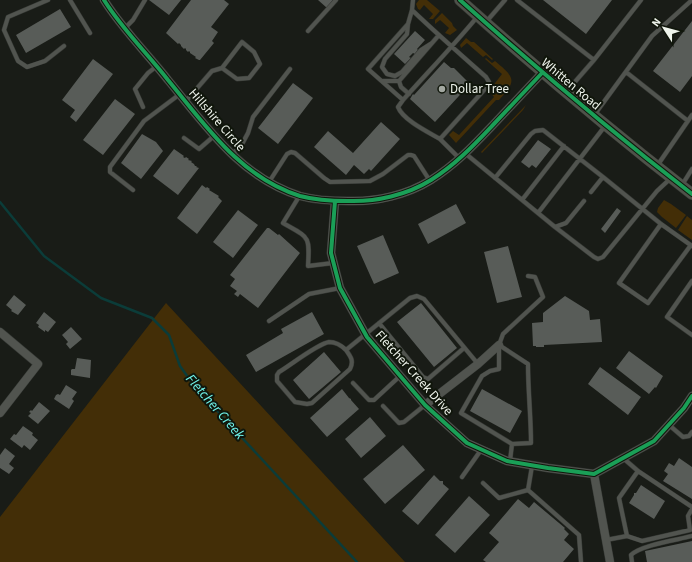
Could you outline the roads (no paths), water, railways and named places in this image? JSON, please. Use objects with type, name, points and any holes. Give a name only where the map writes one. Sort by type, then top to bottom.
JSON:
[{"type":"main road","name":"Whitten Road","points":[[460,0],[593,116],[692,194]]},
{"type":"street","name":"Hillshire Circle","points":[[104,0],[124,29],[232,155],[253,172],[269,182],[310,198],[335,201],[370,200],[410,191],[430,180],[463,156],[542,73]]},
{"type":"street","name":"Fletcher Creek Drive","points":[[335,201],[331,253],[340,288],[365,334],[425,405],[467,443],[510,461],[594,474]]},
{"type":"street","points":[[0,332],[38,364],[0,413]]},
{"type":"street","points":[[425,405],[478,364],[499,345]]},
{"type":"street","points":[[610,562],[594,474],[654,441],[692,398]]},
{"type":"lane","points":[[48,0],[8,17],[4,30],[18,61],[27,67],[45,61],[64,46]]},
{"type":"lane","points":[[70,0],[90,33]]},
{"type":"lane","points":[[124,29],[133,20],[145,0]]},
{"type":"lane","points":[[308,31],[336,0]]},
{"type":"lane","points":[[413,0],[407,34],[385,59],[382,67],[387,74],[395,76],[402,72],[421,50],[432,43]]},
{"type":"lane","points":[[505,0],[452,46],[403,100],[398,107],[400,111],[420,128],[440,139],[495,178],[555,227],[598,259],[607,254],[657,191],[671,177]]},
{"type":"lane","points":[[516,0],[594,60]]},
{"type":"lane","points":[[565,92],[594,60],[641,0]]},
{"type":"lane","points":[[593,116],[652,36],[692,0]]},
{"type":"lane","points":[[412,10],[486,77],[489,82],[485,89],[440,139]]},
{"type":"lane","points":[[403,100],[368,69],[408,24]]},
{"type":"lane","points":[[382,81],[399,81],[439,35]]},
{"type":"lane","points":[[186,101],[212,70],[222,68],[242,42],[254,52],[260,64],[249,78],[237,79],[222,68]]},
{"type":"lane","points":[[143,107],[135,89],[148,73],[157,66]]},
{"type":"lane","points":[[232,155],[248,133],[253,117],[290,69]]},
{"type":"lane","points":[[626,72],[688,121]]},
{"type":"lane","points":[[399,81],[401,87],[409,94]]},
{"type":"lane","points":[[133,190],[110,172],[110,167],[144,121],[180,94]]},
{"type":"lane","points":[[657,166],[692,115]]},
{"type":"lane","points":[[538,213],[605,126]]},
{"type":"lane","points":[[495,178],[531,134],[535,131],[542,130],[643,208],[661,224],[691,245],[648,303],[619,283],[661,224]]},
{"type":"lane","points":[[184,138],[200,148],[215,135]]},
{"type":"lane","points":[[522,200],[564,146]]},
{"type":"lane","points":[[269,182],[287,154],[291,152],[295,153],[330,182],[370,181],[383,174],[408,155],[414,156],[430,180]]},
{"type":"lane","points":[[681,185],[692,169]]},
{"type":"lane","points":[[591,192],[602,177]]},
{"type":"lane","points":[[300,195],[283,223],[305,235],[309,244],[308,266],[333,263]]},
{"type":"lane","points":[[555,227],[566,223],[584,201]]},
{"type":"lane","points":[[499,345],[528,364],[528,390],[532,416],[531,443],[512,444],[461,413],[482,376],[490,371],[499,369],[499,345],[503,334],[543,296],[535,277],[528,276]]},
{"type":"lane","points":[[692,281],[667,317],[692,335]]},
{"type":"lane","points":[[269,321],[309,294],[340,288]]},
{"type":"lane","points":[[346,350],[410,298],[417,296],[424,299],[478,364]]},
{"type":"lane","points":[[379,323],[423,377],[428,379],[464,348]]},
{"type":"lane","points":[[333,342],[346,350],[352,360],[350,369],[312,403],[303,404],[295,402],[277,381],[277,375],[279,372],[322,344],[333,342]]},
{"type":"lane","points":[[354,383],[371,401],[374,400],[400,376]]},
{"type":"lane","points":[[384,406],[399,423],[402,423],[425,405]]},
{"type":"lane","points":[[669,424],[684,437],[690,437],[692,432]]},
{"type":"lane","points":[[510,461],[512,444]]},
{"type":"lane","points":[[462,477],[482,449]]},
{"type":"lane","points":[[606,540],[627,536],[642,541],[690,530],[688,516],[692,508],[638,471],[623,458]]},
{"type":"lane","points":[[528,490],[532,465]]},
{"type":"lane","points":[[627,536],[619,498],[638,471]]},
{"type":"lane","points":[[483,483],[500,498],[528,490]]},
{"type":"lane","points":[[528,490],[579,535],[581,562]]},
{"type":"lane","points":[[632,562],[631,555],[635,551],[692,536]]},
{"type":"waterway","name":"Fletcher Creek","points":[[0,202],[44,256],[101,298],[152,318],[169,335],[180,366],[195,387],[357,562]]},
{"type":"place","name":"Dollar Tree","points":[[442,89]]}]
